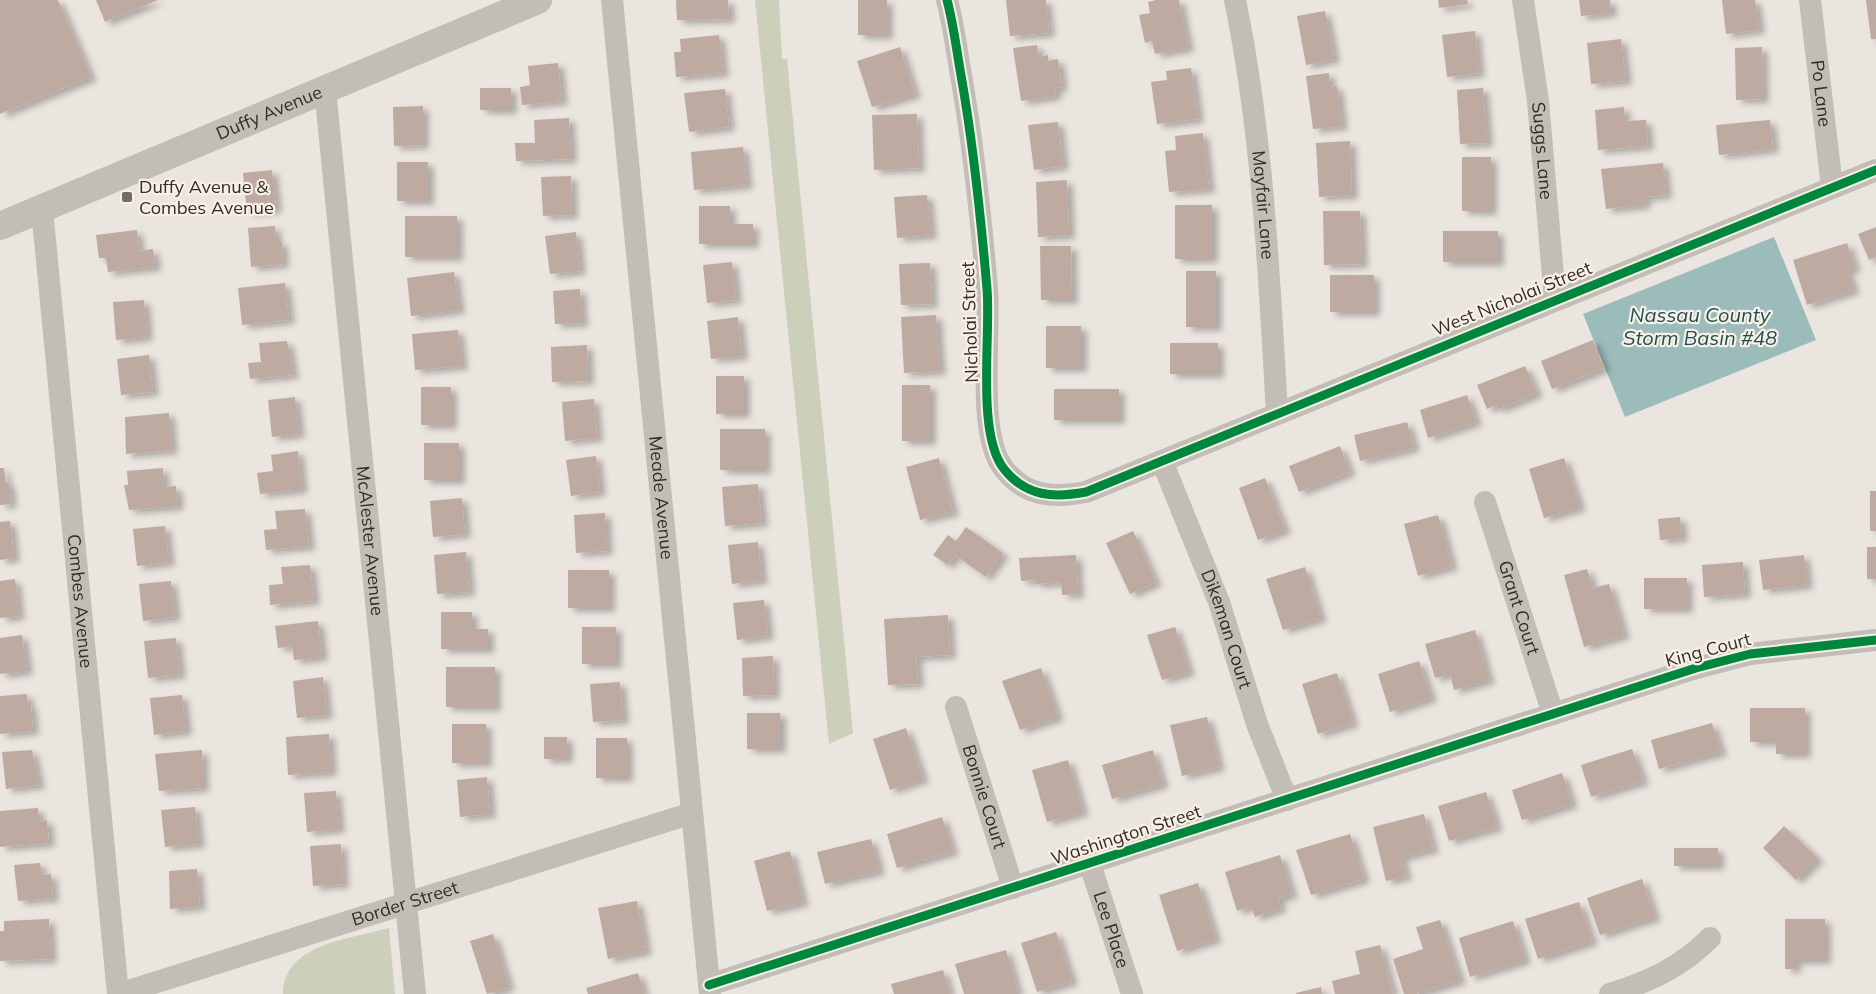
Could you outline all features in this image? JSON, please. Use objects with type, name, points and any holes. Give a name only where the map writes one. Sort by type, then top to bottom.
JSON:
[{"type":"street","name":"Duffy Avenue","points":[[0,226],[538,0]]},
{"type":"street","name":"Meade Avenue","points":[[612,0],[710,989]]},
{"type":"street","name":"Nicholai Street","points":[[947,0],[975,155],[988,293],[989,437],[994,450],[1004,469],[1022,485],[1043,495],[1059,497],[1086,492],[1162,461]]},
{"type":"street","name":"Mayfair Lane","points":[[1235,0],[1245,48],[1265,206],[1277,413]]},
{"type":"street","name":"Suggs Lane","points":[[1523,0],[1538,101],[1555,300]]},
{"type":"street","name":"Po Lane","points":[[1809,0],[1832,188]]},
{"type":"street","name":"McAlester Avenue","points":[[325,89],[416,994]]},
{"type":"street","name":"West Nicholai Street","points":[[1162,461],[1876,170]]},
{"type":"street","name":"Combes Avenue","points":[[42,208],[119,994]]},
{"type":"street","name":"Dikeman Court","points":[[1162,461],[1219,602],[1257,724],[1287,800]]},
{"type":"street","name":"Grant Court","points":[[1485,502],[1553,714]]},
{"type":"street","name":"King Court","points":[[1553,714],[1696,668],[1750,654],[1876,640]]},
{"type":"street","name":"Bonnie Court","points":[[956,707],[1013,888]]},
{"type":"street","name":"Washington Street","points":[[710,989],[1013,888],[1553,714]]},
{"type":"street","name":"Border Street","points":[[119,994],[692,813]]},
{"type":"street","name":"Lee Place","points":[[1090,864],[1132,994]]},
{"type":"street","points":[[1610,994],[1657,978],[1674,969],[1710,938]]},
{"type":"green space","points":[[755,0],[779,0],[782,59],[787,59],[853,733],[829,744]]},
{"type":"green space","points":[[389,928],[395,994],[283,994],[286,977],[294,964],[306,954],[321,946]]},
{"type":"water","name":"Nassau County Storm Basin #48","points":[[1774,237],[1816,340],[1625,417],[1583,314]]},
{"type":"building","points":[[0,0],[58,0],[91,77],[0,114]]},
{"type":"building","points":[[96,0],[158,0],[105,22]]},
{"type":"building","points":[[676,0],[728,0],[729,19],[677,20]]},
{"type":"building","points":[[858,0],[887,0],[887,35],[858,35]]},
{"type":"building","points":[[1006,0],[1046,0],[1049,33],[1010,36]]},
{"type":"building","points":[[1179,0],[1188,48],[1155,54],[1152,41],[1145,43],[1139,15],[1150,13],[1148,2]]},
{"type":"building","points":[[1438,0],[1467,0],[1468,4],[1439,8]]},
{"type":"building","points":[[1579,0],[1610,0],[1611,13],[1581,16]]},
{"type":"building","points":[[1722,0],[1755,0],[1759,30],[1726,34]]},
{"type":"building","points":[[1866,0],[1876,0],[1876,39],[1871,39]]},
{"type":"building","points":[[1325,11],[1334,59],[1306,65],[1297,16]]},
{"type":"building","points":[[1475,31],[1479,73],[1447,77],[1442,35]]},
{"type":"building","points":[[719,35],[723,73],[676,77],[674,52],[681,52],[680,39]]},
{"type":"building","points":[[1621,39],[1626,81],[1591,84],[1587,43]]},
{"type":"building","points":[[1037,45],[1039,57],[1048,55],[1048,61],[1058,59],[1062,87],[1055,88],[1056,96],[1021,101],[1013,48]]},
{"type":"building","points":[[900,47],[915,94],[872,107],[857,61]]},
{"type":"building","points":[[1762,47],[1763,99],[1736,100],[1735,48]]},
{"type":"building","points":[[558,63],[562,101],[522,105],[520,87],[530,85],[528,66]]},
{"type":"building","points":[[1191,68],[1198,119],[1157,124],[1151,82],[1167,80],[1166,71]]},
{"type":"building","points":[[1329,73],[1330,87],[1337,86],[1342,126],[1313,129],[1306,76]]},
{"type":"building","points":[[480,88],[511,88],[511,110],[480,110]]},
{"type":"building","points":[[1483,88],[1487,143],[1460,144],[1457,90]]},
{"type":"building","points":[[725,89],[729,127],[689,132],[684,93]]},
{"type":"building","points":[[423,106],[423,145],[394,146],[393,107]]},
{"type":"building","points":[[1624,107],[1625,121],[1646,120],[1648,146],[1598,150],[1595,110]]},
{"type":"building","points":[[917,114],[919,168],[874,170],[872,115]]},
{"type":"building","points":[[569,118],[571,159],[516,161],[515,143],[535,143],[534,120]]},
{"type":"building","points":[[1770,120],[1773,149],[1719,155],[1716,125]]},
{"type":"building","points":[[1058,122],[1063,166],[1034,170],[1028,125]]},
{"type":"building","points":[[1203,133],[1209,189],[1169,192],[1165,151],[1176,150],[1175,136]]},
{"type":"building","points":[[1350,141],[1352,195],[1319,197],[1316,143]]},
{"type":"building","points":[[743,147],[747,185],[694,190],[691,152]]},
{"type":"building","points":[[1462,157],[1491,157],[1491,211],[1462,211]]},
{"type":"building","points":[[397,162],[428,162],[428,201],[397,201]]},
{"type":"building","points":[[1663,163],[1666,195],[1644,197],[1645,205],[1606,209],[1601,169]]},
{"type":"building","points":[[272,170],[276,209],[247,212],[243,173]]},
{"type":"building","points":[[571,176],[572,215],[543,216],[541,177]]},
{"type":"building","points":[[1067,180],[1069,235],[1038,237],[1036,182]]},
{"type":"building","points":[[927,195],[931,235],[897,238],[894,197]]},
{"type":"building","points":[[1175,205],[1212,205],[1212,259],[1175,259]]},
{"type":"building","points":[[699,206],[730,206],[730,224],[753,224],[753,244],[699,244]]},
{"type":"building","points":[[1323,211],[1360,211],[1362,264],[1324,265]]},
{"type":"building","points":[[405,216],[457,216],[457,257],[405,257]]},
{"type":"building","points":[[275,226],[276,242],[282,242],[283,264],[251,267],[248,228]]},
{"type":"building","points":[[1876,227],[1876,257],[1869,260],[1858,234]]},
{"type":"building","points":[[137,230],[139,251],[153,249],[155,267],[108,272],[106,258],[99,258],[96,235]]},
{"type":"building","points":[[1443,231],[1498,231],[1498,262],[1443,262]]},
{"type":"building","points":[[576,232],[580,271],[550,274],[545,236]]},
{"type":"building","points":[[1847,243],[1855,268],[1847,270],[1854,290],[1807,305],[1793,260]]},
{"type":"building","points":[[1040,246],[1071,246],[1072,300],[1041,300]]},
{"type":"building","points":[[732,262],[736,300],[707,303],[703,265]]},
{"type":"building","points":[[930,263],[932,304],[901,305],[899,264]]},
{"type":"building","points":[[1186,271],[1216,271],[1216,327],[1186,327]]},
{"type":"building","points":[[454,272],[459,310],[411,316],[407,278]]},
{"type":"building","points":[[1330,275],[1374,275],[1374,312],[1330,312]]},
{"type":"building","points":[[285,283],[289,320],[242,325],[238,288]]},
{"type":"building","points":[[580,289],[582,323],[555,324],[553,291]]},
{"type":"building","points":[[144,300],[147,337],[116,340],[113,302]]},
{"type":"building","points":[[936,315],[940,371],[904,373],[901,317]]},
{"type":"building","points":[[738,317],[742,356],[711,359],[707,321]]},
{"type":"building","points":[[1046,326],[1081,326],[1081,368],[1046,368]]},
{"type":"building","points":[[458,330],[462,366],[415,370],[412,334]]},
{"type":"building","points":[[1593,340],[1604,368],[1552,389],[1541,361]]},
{"type":"building","points":[[287,341],[293,375],[250,379],[248,363],[261,362],[259,343]]},
{"type":"building","points":[[1170,343],[1218,343],[1218,374],[1170,374]]},
{"type":"building","points":[[587,345],[588,381],[552,382],[551,347]]},
{"type":"building","points":[[149,355],[153,392],[121,395],[117,359]]},
{"type":"building","points":[[1525,366],[1537,393],[1499,409],[1497,405],[1487,409],[1477,385]]},
{"type":"building","points":[[716,376],[744,376],[744,414],[716,414]]},
{"type":"building","points":[[902,385],[930,385],[930,441],[902,441]]},
{"type":"building","points":[[421,387],[451,387],[451,425],[421,425]]},
{"type":"building","points":[[1054,389],[1119,389],[1119,420],[1054,420]]},
{"type":"building","points":[[1467,395],[1476,422],[1428,438],[1420,410]]},
{"type":"building","points":[[295,397],[299,434],[272,437],[268,400]]},
{"type":"building","points":[[594,399],[597,438],[565,441],[562,402]]},
{"type":"building","points":[[169,413],[172,450],[126,454],[125,417]]},
{"type":"building","points":[[1407,422],[1414,448],[1360,461],[1354,435]]},
{"type":"building","points":[[720,429],[765,429],[765,470],[720,470]]},
{"type":"building","points":[[424,443],[459,443],[459,480],[424,480]]},
{"type":"building","points":[[1340,446],[1350,472],[1299,492],[1289,466]]},
{"type":"building","points":[[298,451],[302,489],[260,494],[257,473],[273,471],[271,455]]},
{"type":"building","points":[[596,456],[600,492],[571,496],[566,460]]},
{"type":"building","points":[[939,458],[953,512],[920,520],[906,467]]},
{"type":"building","points":[[1564,458],[1580,507],[1544,518],[1529,469]]},
{"type":"building","points":[[0,468],[4,468],[6,483],[9,483],[11,504],[0,505]]},
{"type":"building","points":[[163,468],[164,487],[176,486],[178,506],[129,510],[124,485],[128,485],[127,471]]},
{"type":"building","points":[[1265,478],[1285,530],[1258,540],[1239,488]]},
{"type":"building","points":[[758,484],[762,523],[725,526],[722,487]]},
{"type":"building","points":[[1870,491],[1876,491],[1876,531],[1870,531]]},
{"type":"building","points":[[462,498],[465,534],[433,537],[430,501]]},
{"type":"building","points":[[305,509],[309,546],[266,550],[264,530],[277,529],[275,511]]},
{"type":"building","points":[[605,513],[607,551],[576,553],[574,515]]},
{"type":"building","points":[[1438,515],[1452,566],[1418,576],[1404,524]]},
{"type":"building","points":[[1680,517],[1682,538],[1660,540],[1658,519]]},
{"type":"building","points":[[10,521],[14,558],[0,560],[0,522]]},
{"type":"building","points":[[165,526],[169,562],[137,566],[133,529]]},
{"type":"building","points":[[966,527],[1003,553],[986,577],[955,555],[948,565],[933,555],[948,535],[956,541]]},
{"type":"building","points":[[1133,531],[1156,582],[1130,594],[1106,543]]},
{"type":"building","points":[[758,542],[762,580],[732,584],[728,545]]},
{"type":"building","points":[[1867,547],[1876,547],[1876,579],[1867,579]]},
{"type":"building","points":[[466,552],[469,592],[437,594],[434,555]]},
{"type":"building","points":[[1076,555],[1078,594],[1062,595],[1061,582],[1036,584],[1036,580],[1021,581],[1019,558]]},
{"type":"building","points":[[1804,555],[1807,585],[1763,590],[1759,560]]},
{"type":"building","points":[[1743,562],[1745,594],[1704,597],[1702,565]]},
{"type":"building","points":[[310,565],[314,601],[270,605],[269,585],[283,584],[281,567]]},
{"type":"building","points":[[1305,567],[1321,618],[1283,630],[1266,579]]},
{"type":"building","points":[[1587,569],[1593,588],[1609,584],[1624,635],[1584,647],[1564,575]]},
{"type":"building","points":[[568,570],[609,570],[609,608],[568,608]]},
{"type":"building","points":[[1644,578],[1687,578],[1687,609],[1644,609]]},
{"type":"building","points":[[15,579],[19,616],[0,618],[0,581]]},
{"type":"building","points":[[171,581],[175,617],[143,621],[139,584]]},
{"type":"building","points":[[764,600],[768,636],[737,640],[733,603]]},
{"type":"building","points":[[441,612],[472,612],[472,629],[488,629],[488,649],[441,649]]},
{"type":"building","points":[[948,615],[950,655],[916,657],[918,684],[888,685],[884,619]]},
{"type":"building","points":[[318,621],[322,657],[294,660],[292,646],[278,648],[275,626]]},
{"type":"building","points":[[582,627],[616,627],[616,664],[582,664]]},
{"type":"building","points":[[1175,627],[1189,672],[1162,680],[1147,635]]},
{"type":"building","points":[[1475,630],[1489,680],[1454,690],[1450,674],[1435,678],[1425,644]]},
{"type":"building","points":[[22,635],[27,671],[0,674],[0,638]]},
{"type":"building","points":[[176,638],[180,675],[148,678],[144,641]]},
{"type":"building","points":[[773,656],[774,695],[743,696],[742,658]]},
{"type":"building","points":[[1419,661],[1431,698],[1390,712],[1378,674]]},
{"type":"building","points":[[446,667],[495,667],[495,707],[446,707]]},
{"type":"building","points":[[1041,668],[1058,717],[1020,730],[1002,681]]},
{"type":"building","points":[[1337,673],[1353,723],[1318,734],[1302,684]]},
{"type":"building","points":[[323,677],[327,715],[297,718],[293,681]]},
{"type":"building","points":[[620,682],[623,720],[593,722],[590,684]]},
{"type":"building","points":[[27,694],[28,705],[31,705],[33,731],[0,734],[0,696]]},
{"type":"building","points":[[182,695],[186,731],[154,735],[150,698]]},
{"type":"building","points":[[1750,708],[1805,708],[1805,754],[1776,754],[1776,742],[1750,742]]},
{"type":"building","points":[[747,713],[780,713],[780,749],[747,749]]},
{"type":"building","points":[[1207,717],[1219,767],[1182,776],[1170,725]]},
{"type":"building","points":[[1712,723],[1721,752],[1659,769],[1651,740]]},
{"type":"building","points":[[452,724],[486,724],[486,763],[452,763]]},
{"type":"building","points":[[906,728],[923,779],[890,790],[873,739]]},
{"type":"building","points":[[329,734],[331,772],[288,775],[286,737]]},
{"type":"building","points":[[544,737],[567,737],[567,759],[544,759]]},
{"type":"building","points":[[596,738],[627,738],[627,778],[596,778]]},
{"type":"building","points":[[1632,749],[1643,781],[1591,797],[1581,765]]},
{"type":"building","points":[[32,750],[39,785],[6,789],[2,752]]},
{"type":"building","points":[[202,750],[203,788],[159,791],[155,754]]},
{"type":"building","points":[[1153,750],[1163,784],[1112,799],[1102,765]]},
{"type":"building","points":[[1068,760],[1083,812],[1047,822],[1032,770]]},
{"type":"building","points":[[1562,773],[1572,804],[1522,820],[1512,790]]},
{"type":"building","points":[[487,777],[490,814],[460,817],[457,780]]},
{"type":"building","points":[[336,791],[339,829],[307,832],[304,793]]},
{"type":"building","points":[[1486,792],[1497,827],[1449,841],[1438,806]]},
{"type":"building","points":[[195,807],[199,844],[165,847],[161,810]]},
{"type":"building","points":[[38,808],[39,821],[47,820],[49,843],[0,847],[0,811]]},
{"type":"building","points":[[1424,814],[1433,849],[1401,857],[1406,876],[1386,881],[1373,827]]},
{"type":"building","points":[[942,817],[953,851],[897,868],[887,834]]},
{"type":"building","points":[[1784,826],[1818,858],[1796,880],[1763,848]]},
{"type":"building","points":[[1350,834],[1364,879],[1311,895],[1296,850]]},
{"type":"building","points":[[871,839],[879,871],[825,884],[817,852]]},
{"type":"building","points":[[341,844],[343,884],[313,886],[310,846]]},
{"type":"building","points":[[1674,848],[1718,848],[1718,866],[1674,866]]},
{"type":"building","points":[[790,851],[803,902],[767,911],[754,861]]},
{"type":"building","points":[[1280,855],[1292,894],[1278,898],[1281,908],[1255,917],[1251,906],[1237,911],[1225,872]]},
{"type":"building","points":[[40,863],[42,875],[51,874],[53,898],[18,901],[14,865]]},
{"type":"building","points":[[197,869],[200,906],[170,909],[169,871]]},
{"type":"building","points":[[1642,879],[1655,917],[1600,935],[1587,898]]},
{"type":"building","points":[[1198,883],[1216,939],[1177,951],[1159,895]]},
{"type":"building","points":[[637,901],[646,951],[608,959],[598,908]]},
{"type":"building","points":[[1579,902],[1592,941],[1538,959],[1525,919]]},
{"type":"building","points":[[49,919],[51,959],[0,961],[0,931],[4,931],[4,921]]},
{"type":"building","points":[[1785,919],[1825,919],[1825,960],[1795,960],[1795,969],[1785,969]]},
{"type":"building","points":[[1440,920],[1460,980],[1416,994],[1404,994],[1393,959],[1423,949],[1416,927]]},
{"type":"building","points":[[1513,921],[1525,960],[1470,977],[1459,938]]},
{"type":"building","points":[[1056,932],[1072,981],[1037,992],[1021,943]]},
{"type":"building","points":[[493,934],[509,987],[487,994],[470,941]]},
{"type":"building","points":[[1380,945],[1393,994],[1335,994],[1332,981],[1360,974],[1355,951]]},
{"type":"building","points":[[1006,950],[1018,994],[964,994],[955,964]]},
{"type":"building","points":[[943,970],[950,994],[894,994],[891,984]]},
{"type":"building","points":[[638,973],[644,994],[588,994],[586,988]]},
{"type":"building","points":[[1321,987],[1322,994],[1296,994],[1296,993]]},
{"type":"cycle path","points":[[947,0],[954,30],[974,159],[982,237],[988,309],[986,383],[990,433],[995,453],[1004,469],[1022,485],[1041,493],[1063,495],[1086,492],[1876,170]]},
{"type":"cycle path","points":[[709,985],[1696,668],[1750,654],[1876,640]]},
{"type":"place","name":"Duffy Avenue & Combes Avenue","points":[[127,197]]}]
